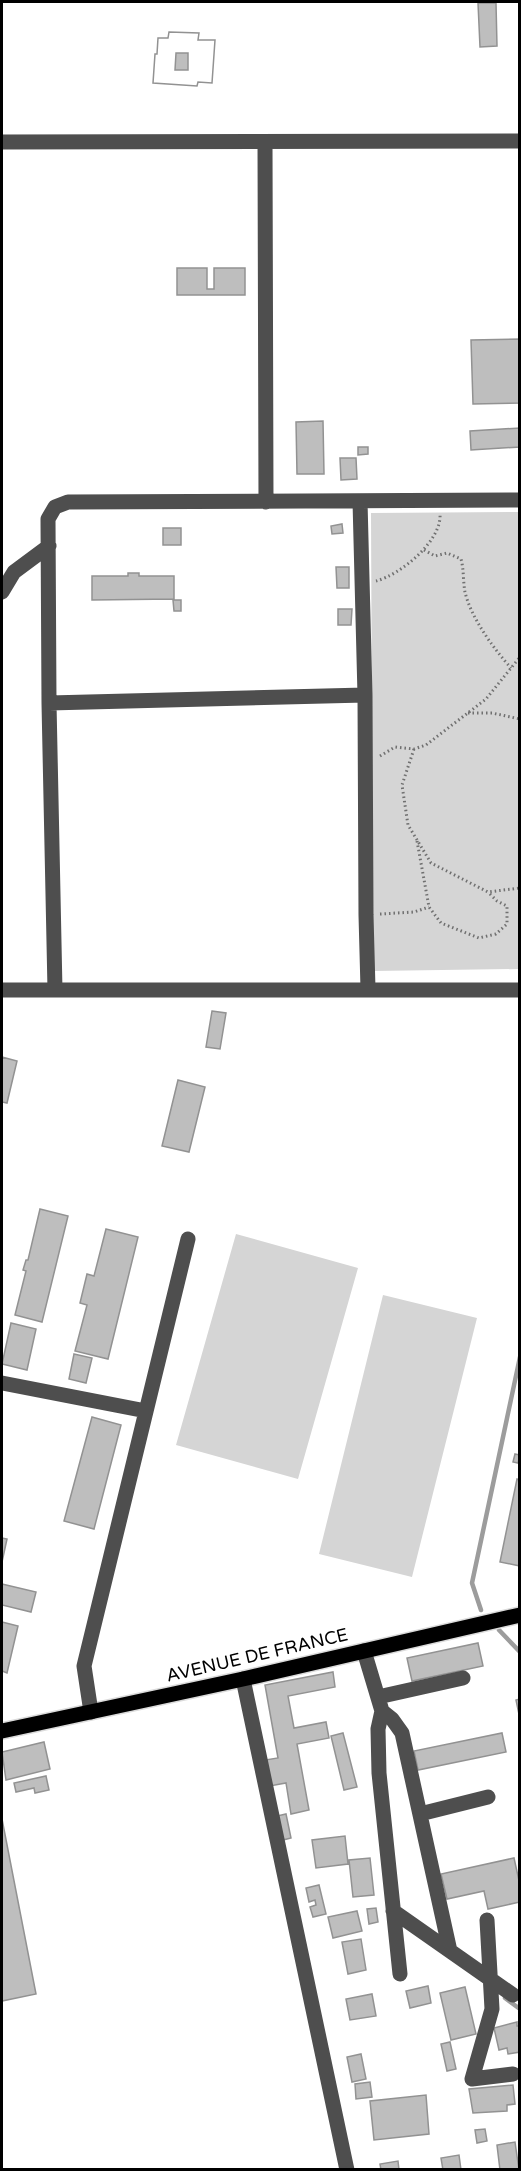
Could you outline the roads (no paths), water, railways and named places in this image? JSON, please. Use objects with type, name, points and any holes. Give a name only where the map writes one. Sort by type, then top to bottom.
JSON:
[{"type":"main road","name":"AVENUE DE FRANCE","points":[[2,1731],[243,1679],[519,1615]]},
{"type":"street","points":[[2,142],[519,141]]},
{"type":"street","points":[[265,142],[266,502]]},
{"type":"street","points":[[55,990],[48,519],[55,507],[68,502],[519,500]]},
{"type":"street","points":[[360,501],[365,695],[368,989]]},
{"type":"street","points":[[2,592],[14,572],[49,546]]},
{"type":"street","points":[[49,703],[365,695]]},
{"type":"street","points":[[2,990],[519,990]]},
{"type":"street","points":[[91,1712],[84,1666],[188,1239]]},
{"type":"street","points":[[2,1383],[146,1411]]},
{"type":"street","points":[[364,1651],[380,1704],[379,1773],[400,1974]]},
{"type":"street","points":[[380,1704],[463,1678]]},
{"type":"street","points":[[243,1679],[347,2169]]},
{"type":"street","points":[[380,1704],[402,1732],[450,1951]]},
{"type":"street","points":[[420,1814],[489,1797]]},
{"type":"street","points":[[393,1911],[513,1995]]},
{"type":"street","points":[[487,1920],[492,2009],[472,2079],[513,2074]]},
{"type":"waterway","points":[[481,1610],[472,1583],[520,1357]]},
{"type":"waterway","points":[[499,1630],[520,1652]]},
{"type":"waterway","points":[[505,1998],[520,2009]]}]
